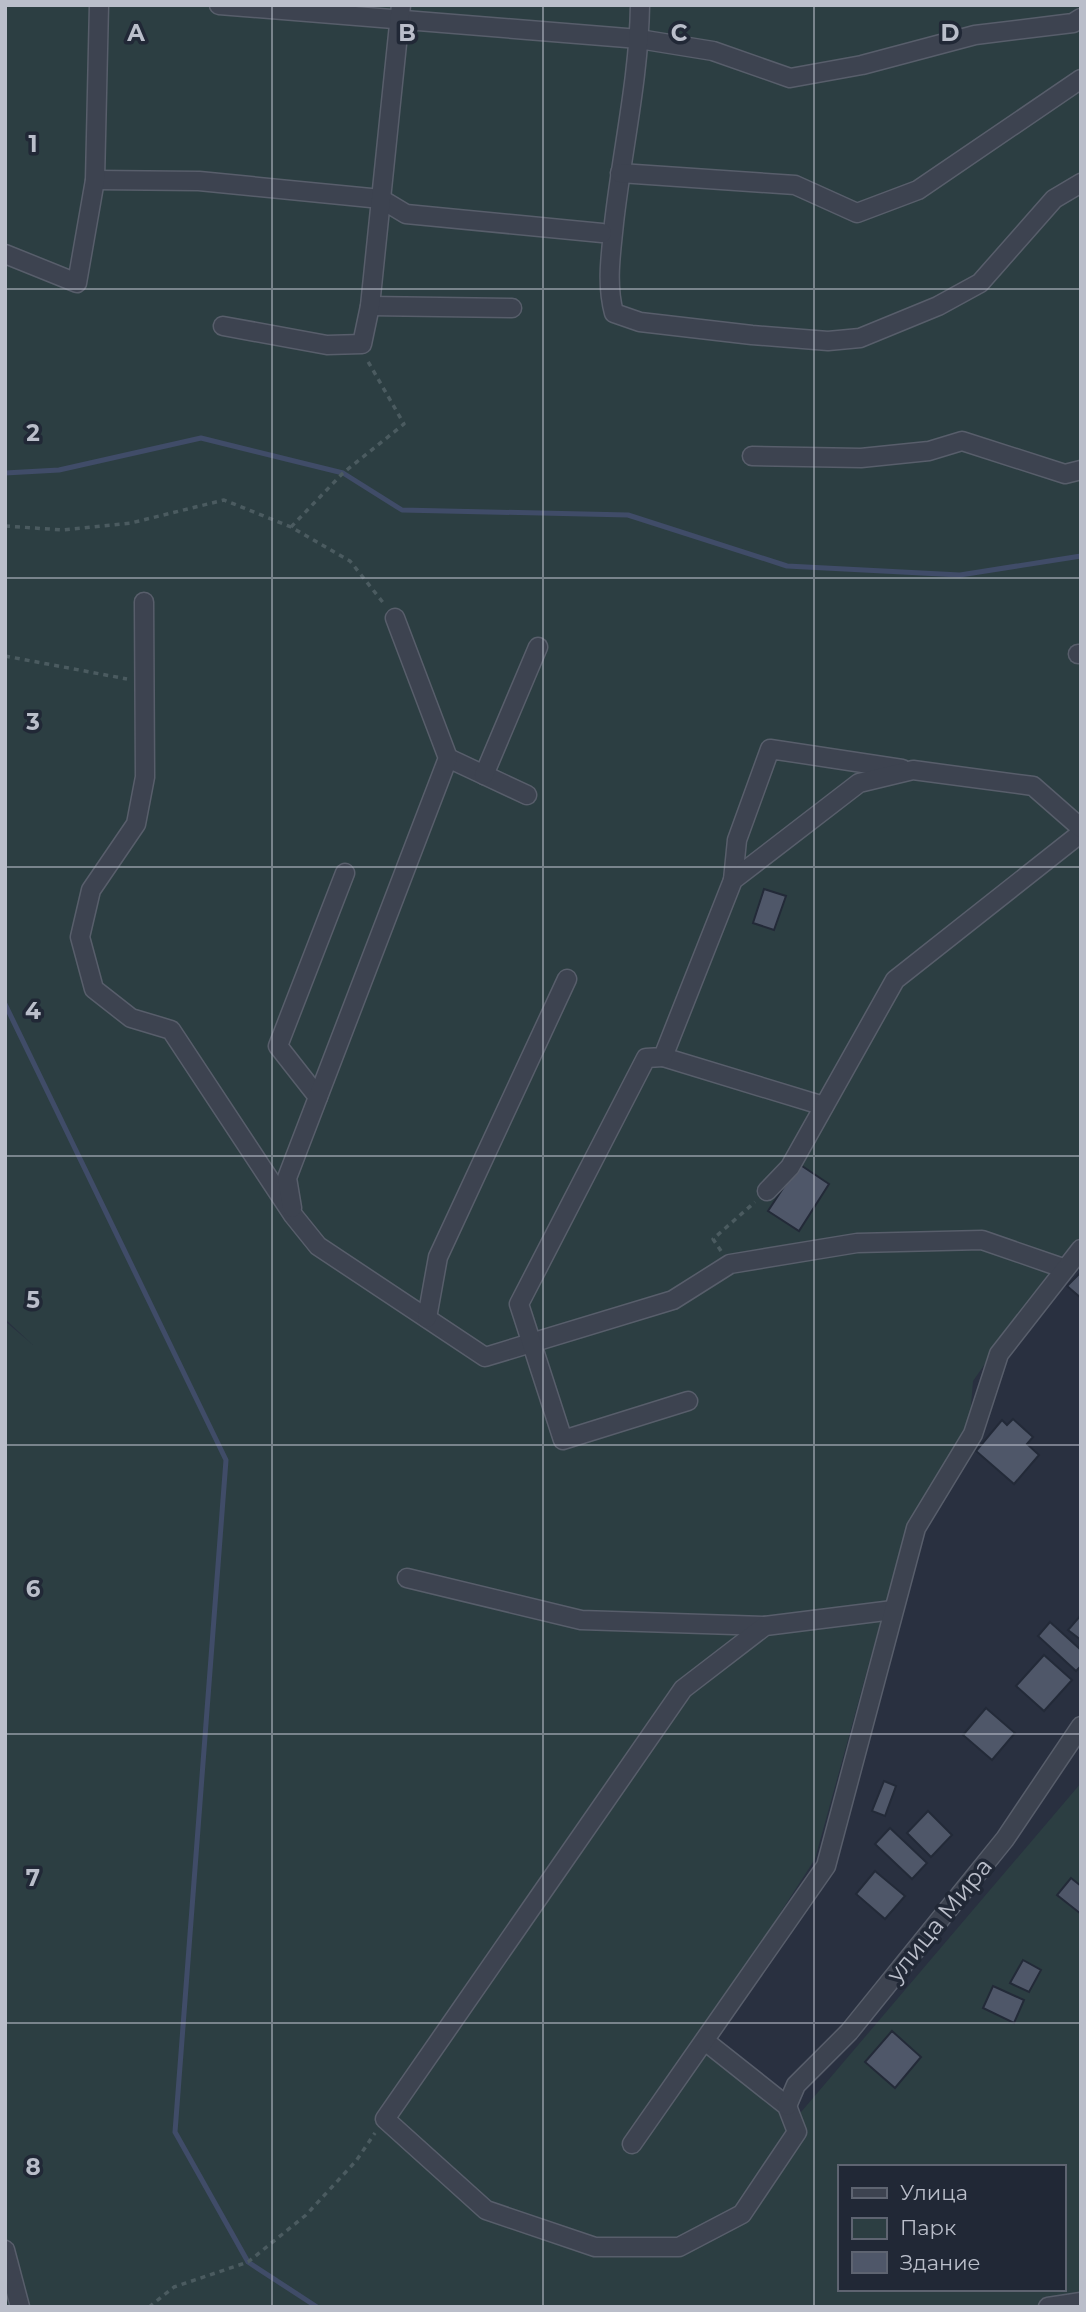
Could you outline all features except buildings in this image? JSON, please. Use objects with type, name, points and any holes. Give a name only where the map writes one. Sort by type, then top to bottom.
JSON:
[{"type":"street","points":[[5,254],[77,283],[95,180],[100,5]]},
{"type":"street","points":[[219,5],[401,12],[639,39],[713,51],[790,78],[862,65],[975,35],[1073,23],[1081,18]]},
{"type":"street","points":[[640,5],[639,39],[620,173],[608,289],[614,313],[639,322],[828,341],[860,338],[938,306],[980,283],[1054,199],[1081,183]]},
{"type":"street","points":[[223,326],[327,345],[362,344],[370,306],[401,12]]},
{"type":"street","points":[[620,173],[795,185],[857,213],[918,190],[1081,79]]},
{"type":"street","points":[[95,180],[199,181],[381,199],[406,214],[602,233]]},
{"type":"street","points":[[370,306],[512,308]]},
{"type":"street","points":[[752,456],[861,458],[929,451],[962,441],[1065,474],[1081,470]]},
{"type":"street","points":[[144,602],[145,777],[136,824],[91,890],[80,937],[94,989],[131,1018],[171,1030],[292,1215],[318,1245],[485,1357],[673,1300],[730,1264],[858,1243],[982,1240],[1063,1268]]},
{"type":"street","points":[[292,1215],[287,1178],[448,758],[395,618]]},
{"type":"street","points":[[484,775],[538,647]]},
{"type":"street","points":[[663,1057],[733,880],[737,840],[770,749],[1033,786],[1081,831],[895,980],[790,1167],[767,1191]]},
{"type":"street","points":[[448,758],[527,795]]},
{"type":"street","points":[[733,880],[859,783],[913,771]]},
{"type":"street","points":[[318,1097],[278,1045],[345,873]]},
{"type":"street","points":[[427,1318],[438,1257],[567,979]]},
{"type":"street","points":[[688,1401],[563,1440],[519,1304],[646,1058],[663,1057],[824,1106]]},
{"type":"street","points":[[632,2144],[826,1866],[916,1528],[973,1434],[999,1353],[1063,1268],[1081,1249]]},
{"type":"street","points":[[407,1578],[581,1620],[765,1626],[893,1610]]},
{"type":"street","points":[[705,2041],[787,2106],[797,2132],[742,2214],[679,2247],[595,2247],[486,2210],[384,2119],[683,1689],[765,1626]]},
{"type":"street","name":"улица Мира","points":[[787,2106],[796,2085],[849,2032],[1005,1839],[1081,1726]]},
{"type":"street","points":[[5,2250],[20,2307]]},
{"type":"street","points":[[1048,2307],[1081,2302]]},
{"type":"path","points":[[291,527],[343,473],[404,424],[367,364],[362,344]]},
{"type":"path","points":[[5,526],[63,530],[131,523],[224,500],[291,527],[350,561],[395,618]]},
{"type":"path","points":[[5,656],[144,682]]},
{"type":"path","points":[[730,1264],[713,1239],[767,1191]]},
{"type":"path","points":[[149,2307],[174,2287],[248,2262],[306,2215],[356,2161],[384,2119]]},
{"type":"green space","points":[[5,5],[1081,5],[1081,1236],[1058,1260],[973,1381],[969,1429],[911,1528],[888,1595],[815,1859],[696,2043],[796,2118],[1081,1783],[1081,2307],[5,2307],[5,1321],[33,1345],[5,1319]]},
{"type":"waterway","points":[[5,473],[59,470],[201,438],[343,473],[402,510],[628,515],[787,566],[960,575],[1081,556]]},
{"type":"waterway","points":[[5,1004],[226,1460],[175,2132],[248,2262],[317,2307]]}]
